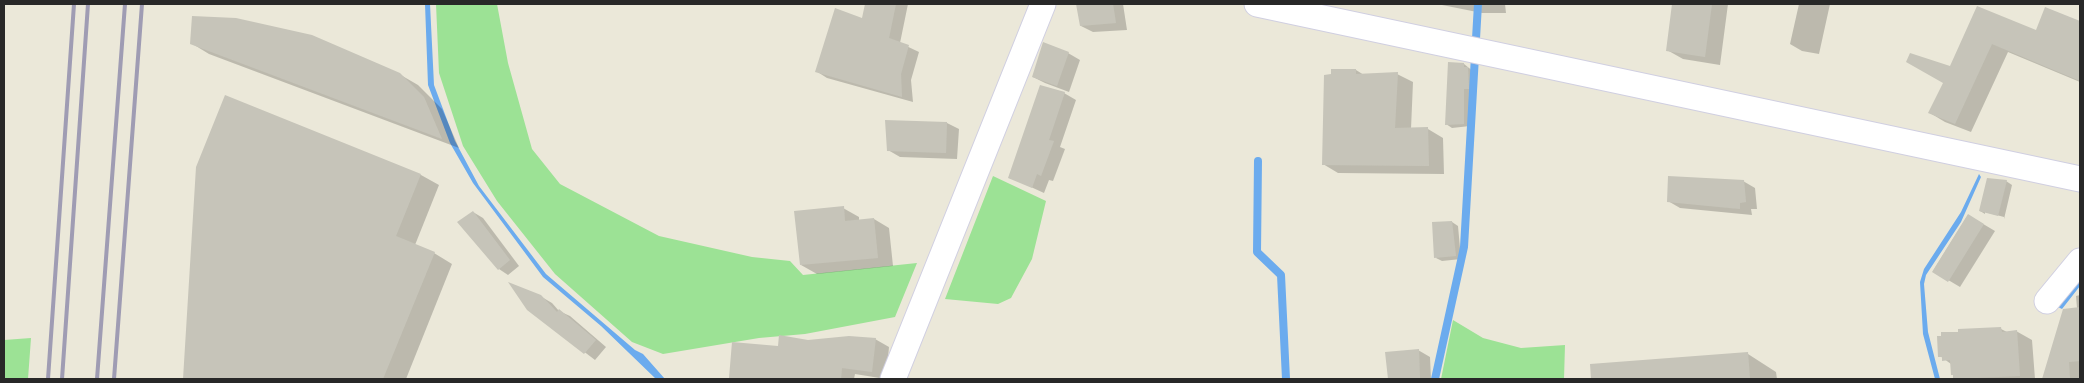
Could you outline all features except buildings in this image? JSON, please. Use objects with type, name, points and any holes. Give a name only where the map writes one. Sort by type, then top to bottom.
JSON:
[{"type":"street","points":[[893,379],[1043,4]]},
{"type":"street","points":[[1257,4],[2080,179]]},
{"type":"street","points":[[2047,301],[2080,261]]},
{"type":"green space","points":[[436,4],[497,4],[508,63],[532,149],[560,184],[659,236],[752,257],[790,261],[803,275],[917,263],[895,317],[805,334],[759,338],[663,354],[632,342],[555,274],[497,201],[463,146],[439,73]]},
{"type":"green space","points":[[993,176],[1046,201],[1032,259],[1011,298],[998,304],[945,299]]},
{"type":"green space","points":[[1453,320],[1483,338],[1521,348],[1565,345],[1564,379],[1441,379]]},
{"type":"green space","points":[[31,338],[28,379],[4,379],[4,340]]},
{"type":"water","points":[[425,4],[430,4],[434,85],[455,141],[479,186],[546,274],[635,350],[643,354],[665,379],[656,379],[601,326],[543,277],[473,183],[450,143],[428,85]]},
{"type":"water","points":[[1979,174],[1981,177],[1961,222],[1926,275],[1924,284],[1928,332],[1940,379],[1935,379],[1923,334],[1920,282],[1924,269],[1961,212]]},
{"type":"water","points":[[2080,280],[2080,286],[2062,309],[2058,307]]},
{"type":"waterway","points":[[1435,379],[1464,247],[1478,4]]},
{"type":"waterway","points":[[1258,161],[1257,252],[1281,275],[1286,379]]},
{"type":"railway","points":[[48,379],[74,4]]},
{"type":"railway","points":[[62,379],[88,4]]},
{"type":"railway","points":[[97,379],[125,4]]},
{"type":"railway","points":[[114,379],[142,4]]}]
